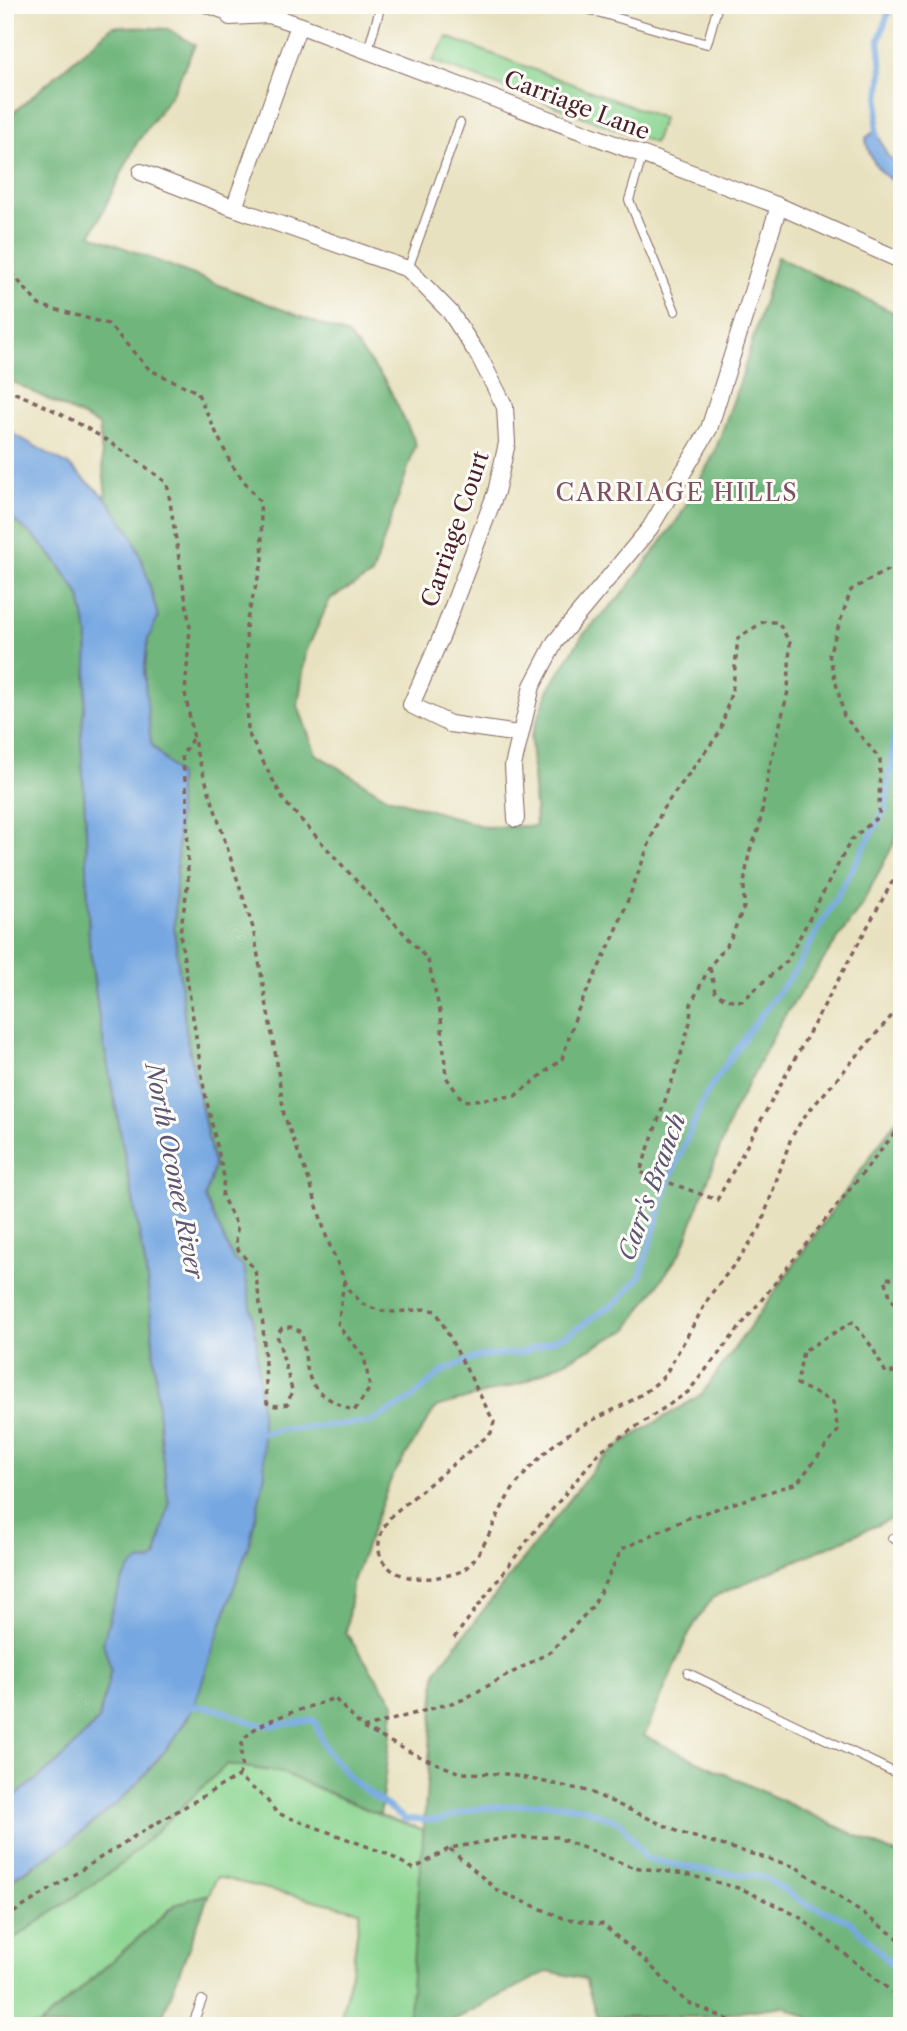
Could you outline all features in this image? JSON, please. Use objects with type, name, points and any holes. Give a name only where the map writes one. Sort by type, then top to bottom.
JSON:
[{"type":"street","name":"Carriage Lane","points":[[230,17],[269,15],[368,50],[779,206],[902,261]]},
{"type":"street","points":[[234,208],[299,25]]},
{"type":"street","name":"Carriage Court","points":[[141,172],[408,269],[450,312],[480,358],[505,407],[507,443],[496,492],[442,635],[411,705],[450,724],[519,734]]},
{"type":"street","points":[[516,818],[513,766],[532,686],[555,642],[650,528],[709,429],[779,206]]},
{"type":"lane","points":[[197,5],[230,17]]},
{"type":"lane","points":[[368,50],[381,5]]},
{"type":"lane","points":[[573,5],[707,44],[718,5]]},
{"type":"lane","points":[[408,269],[460,123]]},
{"type":"lane","points":[[643,154],[628,201],[675,311]]},
{"type":"lane","points":[[892,1538],[902,1542]]},
{"type":"lane","points":[[688,1673],[902,1776]]},
{"type":"lane","points":[[192,2026],[202,2000]]},
{"type":"path","points":[[5,265],[39,305],[108,324],[150,370],[197,392],[231,464],[260,502],[263,559],[246,623],[248,733],[284,801],[428,960],[442,1016],[446,1077],[463,1101],[515,1096],[562,1059],[577,1012],[615,934],[662,810],[720,732],[733,686],[738,638],[763,622],[778,622],[790,643],[788,691],[769,770],[759,828],[749,853],[744,884],[744,908],[729,942],[710,966],[691,1004],[690,1022],[679,1060],[640,1172],[717,1200],[902,864]]},
{"type":"path","points":[[5,389],[58,411],[92,430],[167,484],[190,628],[185,693],[193,737],[253,929],[284,1115],[310,1183],[327,1239],[349,1290],[363,1304],[380,1311],[436,1311],[494,1422],[491,1433],[393,1516],[382,1529],[379,1543],[381,1557],[387,1568],[400,1576],[421,1580],[464,1570],[476,1556],[506,1499],[550,1448],[579,1427],[655,1386],[665,1375],[711,1294],[760,1228],[792,1138],[803,1118],[902,1004]]},
{"type":"path","points":[[710,966],[715,992],[725,999],[742,1001],[787,961],[851,840],[880,816],[880,759],[844,716],[829,654],[851,590],[902,562]]},
{"type":"path","points":[[193,737],[182,756],[187,796],[188,883],[180,933],[204,1088],[224,1177],[222,1196],[237,1226],[236,1247],[255,1270],[263,1325],[267,1403],[276,1406],[288,1404],[292,1390],[277,1335],[282,1328],[291,1327],[302,1332],[309,1380],[326,1399],[354,1411],[370,1388],[364,1356],[338,1326],[344,1279]]},
{"type":"path","points":[[454,1638],[534,1532],[600,1451],[688,1392],[902,1124]]},
{"type":"path","points":[[902,1279],[885,1278],[890,1296],[902,1315]]},
{"type":"path","points":[[363,1728],[462,1700],[550,1652],[593,1606],[622,1549],[688,1518],[797,1483],[838,1431],[833,1402],[797,1384],[803,1351],[853,1322],[886,1373],[902,1371]]},
{"type":"path","points":[[5,1918],[138,1834],[238,1776],[242,1770],[242,1742],[251,1731],[273,1718],[314,1707],[334,1698],[363,1728],[416,1755],[460,1773],[506,1774],[588,1791],[681,1833],[796,1867],[902,1941]]},
{"type":"path","points":[[238,1776],[267,1799],[277,1813],[385,1853],[414,1869],[450,1849],[506,1838],[556,1837],[632,1867],[685,1874],[742,1889],[799,1916],[902,2000]]},
{"type":"path","points":[[450,1849],[498,1891],[563,1918],[602,1924],[649,1964],[686,2002],[744,2026]]},
{"type":"green space","points":[[113,26],[168,29],[195,45],[173,92],[136,144],[91,235],[348,335],[386,382],[416,444],[372,575],[330,599],[306,652],[298,706],[316,754],[385,796],[485,827],[536,826],[531,737],[549,689],[582,636],[626,590],[680,516],[714,454],[742,376],[777,257],[893,312],[902,330],[902,828],[861,906],[783,1018],[734,1110],[682,1250],[627,1330],[522,1383],[436,1407],[391,1479],[352,1584],[346,1633],[394,1703],[380,1815],[283,1773],[227,1764],[122,1864],[5,1945],[5,1883],[58,1850],[107,1812],[151,1768],[188,1718],[251,1537],[233,1259],[205,1198],[214,1166],[187,1039],[174,929],[178,775],[151,744],[145,703],[148,639],[158,617],[145,569],[132,535],[106,498],[99,425],[5,378],[5,120]]},
{"type":"green space","points":[[447,37],[663,118],[654,143],[433,61]]},
{"type":"green space","points":[[5,513],[36,538],[57,562],[80,596],[88,636],[81,738],[89,942],[99,1018],[145,1264],[169,1504],[156,1557],[151,1562],[141,1561],[122,1582],[103,1642],[111,1669],[99,1720],[57,1763],[5,1804]]},
{"type":"green space","points":[[902,1112],[902,1514],[713,1597],[689,1633],[644,1736],[902,1857],[902,2026],[825,2026],[784,2006],[703,2017],[597,2017],[585,1979],[548,1971],[442,2026],[408,2026],[436,1671],[599,1462],[625,1441],[702,1394]]},
{"type":"green space","points":[[227,1764],[283,1773],[380,1815],[424,1830],[408,2026],[339,2026],[353,1963],[360,1911],[217,1877],[209,1894],[177,1903],[39,2026],[5,2026],[5,1945],[122,1864]]},
{"type":"green space","points":[[209,1894],[159,2026],[39,2026],[178,1903]]},
{"type":"water","points":[[876,130],[887,155],[902,169],[902,187],[883,173],[869,153],[866,138]]},
{"type":"water","name":"North Oconee River","points":[[5,429],[70,466],[106,498],[132,535],[145,569],[158,617],[148,639],[144,673],[151,744],[178,775],[174,929],[187,1039],[214,1166],[205,1198],[233,1259],[244,1267],[256,1336],[265,1474],[251,1537],[194,1706],[175,1738],[137,1784],[115,1805],[68,1843],[5,1883],[5,1804],[57,1763],[99,1720],[111,1669],[103,1642],[113,1606],[122,1582],[132,1566],[141,1561],[151,1562],[156,1557],[169,1504],[161,1445],[145,1263],[99,1018],[89,942],[81,738],[88,636],[80,596],[57,562],[36,538],[5,513]]},
{"type":"waterway","name":"Carr's Branch","points":[[877,137],[882,70],[879,40],[891,5]]},
{"type":"waterway","name":"Carr's Branch","points":[[257,1434],[370,1422],[410,1400],[443,1371],[479,1356],[521,1353],[569,1334],[619,1300],[640,1277],[669,1181],[706,1094],[797,968],[885,810],[902,698]]},
{"type":"waterway","points":[[188,1708],[206,1707],[264,1725],[314,1720],[326,1750],[352,1780],[405,1819],[439,1820],[475,1809],[544,1803],[583,1808],[621,1823],[646,1859],[703,1870],[763,1877],[805,1903],[851,1922],[902,1975]]},
{"type":"district","name":"CARRIAGE HILLS","points":[[677,493]]}]
